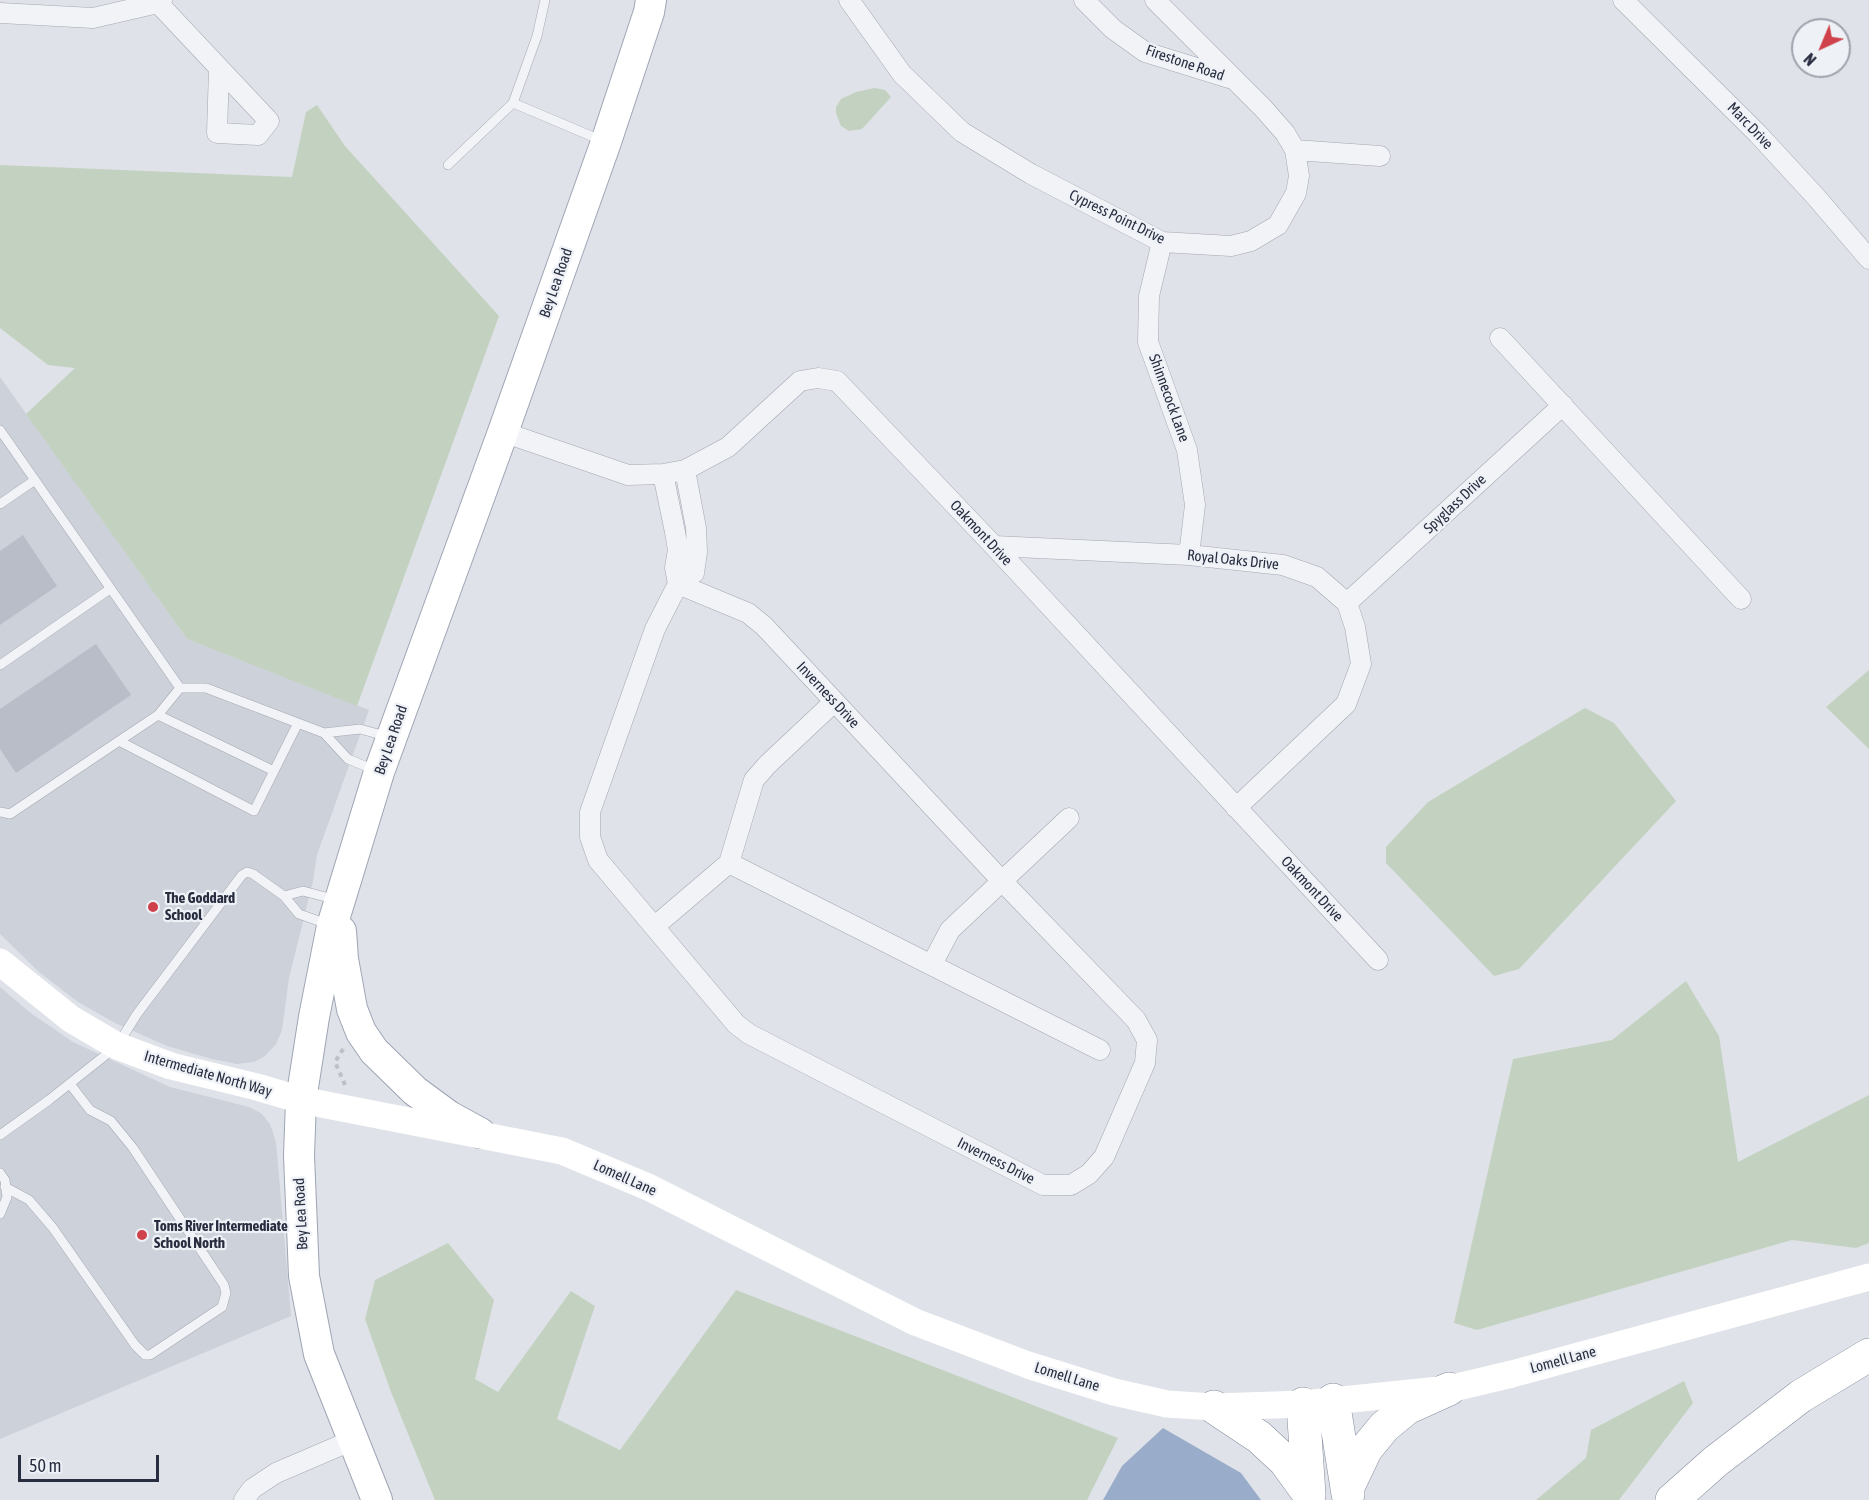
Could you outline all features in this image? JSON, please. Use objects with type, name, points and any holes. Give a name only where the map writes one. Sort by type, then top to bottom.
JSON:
[{"type":"highway","points":[[1672,1500],[1716,1461],[1801,1396],[1869,1355]]},
{"type":"highway","points":[[1348,1495],[1366,1449],[1384,1427],[1407,1408],[1449,1389]]},
{"type":"highway","points":[[1310,1497],[1318,1402]]},
{"type":"highway","points":[[1318,1402],[1348,1495]]},
{"type":"highway","points":[[1214,1407],[1258,1437],[1285,1461],[1310,1497]]},
{"type":"main road","name":"Bey Lea Road","points":[[377,1500],[319,1353],[304,1276],[299,1156],[301,1100],[336,913],[379,772],[606,142],[651,0]]},
{"type":"main road","points":[[336,913],[352,1009],[360,1032],[374,1051],[415,1091],[448,1116],[480,1133]]},
{"type":"street","name":"Cypress Point Drive","points":[[849,0],[902,74],[962,132],[1031,174],[1162,242],[1231,246],[1251,242],[1278,225],[1296,193],[1299,176],[1295,150],[1286,133],[1155,0]]},
{"type":"street","name":"Firestone Road","points":[[1084,0],[1113,29],[1145,51],[1233,79]]},
{"type":"street","name":"Marc Drive","points":[[1623,0],[1758,134],[1869,259]]},
{"type":"street","points":[[0,13],[93,18],[122,6],[160,2],[219,69]]},
{"type":"street","points":[[1295,150],[1380,156]]},
{"type":"street","name":"Shinnecock Lane","points":[[1162,242],[1149,296],[1149,342],[1187,450],[1195,505],[1189,555]]},
{"type":"street","points":[[1500,338],[1741,598]]},
{"type":"street","name":"Oakmont Drive","points":[[503,432],[628,475],[663,474],[685,470],[728,447],[800,381],[818,378],[837,381],[994,546],[1378,960]]},
{"type":"street","name":"Spyglass Drive","points":[[1347,603],[1563,405]]},
{"type":"street","name":"Inverness Drive","points":[[678,584],[748,613],[764,626],[1002,881],[1136,1020],[1147,1040],[1145,1063],[1104,1157],[1089,1174],[1071,1185],[1043,1185],[749,1034],[736,1024],[598,860],[590,837],[590,812],[655,629],[678,584],[694,573],[697,552],[696,528],[685,470]]},
{"type":"street","name":"Inverness Drive","points":[[663,474],[678,550],[675,568],[678,584]]},
{"type":"street","name":"Royal Oaks Drive","points":[[994,546],[1189,555],[1283,565],[1317,577],[1347,603]]},
{"type":"street","points":[[1236,808],[1346,704],[1361,664],[1355,627],[1347,603]]},
{"type":"street","points":[[655,926],[729,863],[754,780],[834,702]]},
{"type":"street","points":[[932,964],[950,930],[1069,818]]},
{"type":"street","points":[[729,863],[1101,1050]]},
{"type":"street","name":"Intermediate North Way","points":[[0,962],[70,1019],[117,1046],[171,1066],[301,1100]]},
{"type":"street","name":"Lomell Lane","points":[[301,1100],[360,1113],[480,1133],[562,1151],[648,1187],[915,1322],[1028,1365],[1114,1392],[1167,1404],[1214,1407],[1318,1402],[1449,1389],[1869,1277]]},
{"type":"street","points":[[244,1500],[252,1489],[276,1473],[353,1440]]},
{"type":"lane","points":[[448,165],[513,103],[537,36],[545,0]]},
{"type":"lane","points":[[513,103],[606,142]]},
{"type":"lane","points":[[0,430],[180,688]]},
{"type":"lane","points":[[0,504],[35,480]]},
{"type":"lane","points":[[0,665],[111,589]]},
{"type":"lane","points":[[180,688],[206,688],[297,725],[324,733],[360,729],[391,737]]},
{"type":"lane","points":[[0,812],[10,814],[158,715],[180,688]]},
{"type":"lane","points":[[158,715],[274,771]]},
{"type":"lane","points":[[119,741],[254,811],[297,725]]},
{"type":"lane","points":[[324,733],[348,759],[379,772]]},
{"type":"lane","points":[[0,1135],[117,1046],[137,1014],[242,875],[247,872],[253,874],[284,896],[298,914],[336,913]]},
{"type":"lane","points":[[284,896],[303,891],[336,913]]},
{"type":"lane","points":[[5,1187],[29,1200],[53,1228],[135,1345],[145,1355],[150,1355],[222,1307],[226,1293],[224,1284],[133,1148],[111,1121],[90,1110],[70,1084]]},
{"type":"lane","points":[[0,1173],[5,1180],[7,1197],[0,1214]]},
{"type":"path","points":[[345,1087],[335,1062],[346,1044]]},
{"type":"shaded area","points":[[0,377],[187,639],[369,710],[317,855],[313,881],[289,978],[282,1030],[276,1044],[265,1056],[254,1062],[237,1064],[212,1059],[167,1046],[115,1023],[78,1002],[39,972],[0,934]]},
{"type":"shaded area","name":"Toms River Intermediate School North","points":[[0,987],[32,1014],[73,1042],[170,1087],[249,1107],[261,1113],[270,1124],[276,1142],[291,1316],[0,1439]]},
{"type":"green space","points":[[874,88],[885,90],[891,97],[862,129],[849,131],[841,126],[836,107],[841,99],[856,92]]},
{"type":"green space","points":[[317,105],[345,146],[499,316],[357,706],[187,639],[26,414],[75,368],[48,365],[0,328],[0,165],[292,177],[306,112]]},
{"type":"green space","points":[[1869,670],[1869,749],[1826,707]]},
{"type":"green space","points":[[1585,708],[1614,723],[1676,801],[1519,969],[1494,976],[1386,863],[1386,847],[1428,802]]},
{"type":"green space","points":[[1686,981],[1719,1036],[1738,1162],[1869,1095],[1869,1243],[1856,1248],[1792,1240],[1477,1330],[1454,1323],[1513,1059],[1612,1040]]},
{"type":"green space","points":[[448,1243],[494,1300],[475,1379],[498,1392],[571,1291],[595,1306],[557,1419],[620,1450],[736,1290],[1118,1438],[1087,1500],[435,1500],[391,1392],[365,1319],[375,1280]]},
{"type":"green space","points":[[1684,1381],[1693,1403],[1619,1500],[1536,1500],[1586,1458],[1591,1430]]},
{"type":"water","points":[[1163,1428],[1241,1473],[1261,1500],[1103,1500],[1122,1466]]},
{"type":"building","points":[[23,535],[57,586],[0,625],[0,551]]},
{"type":"building","points":[[96,644],[131,695],[16,773],[0,749],[0,709]]},
{"type":"place","name":"The Goddard School","points":[[153,907]]},
{"type":"place","name":"Toms River Intermediate School North","points":[[142,1235]]}]
